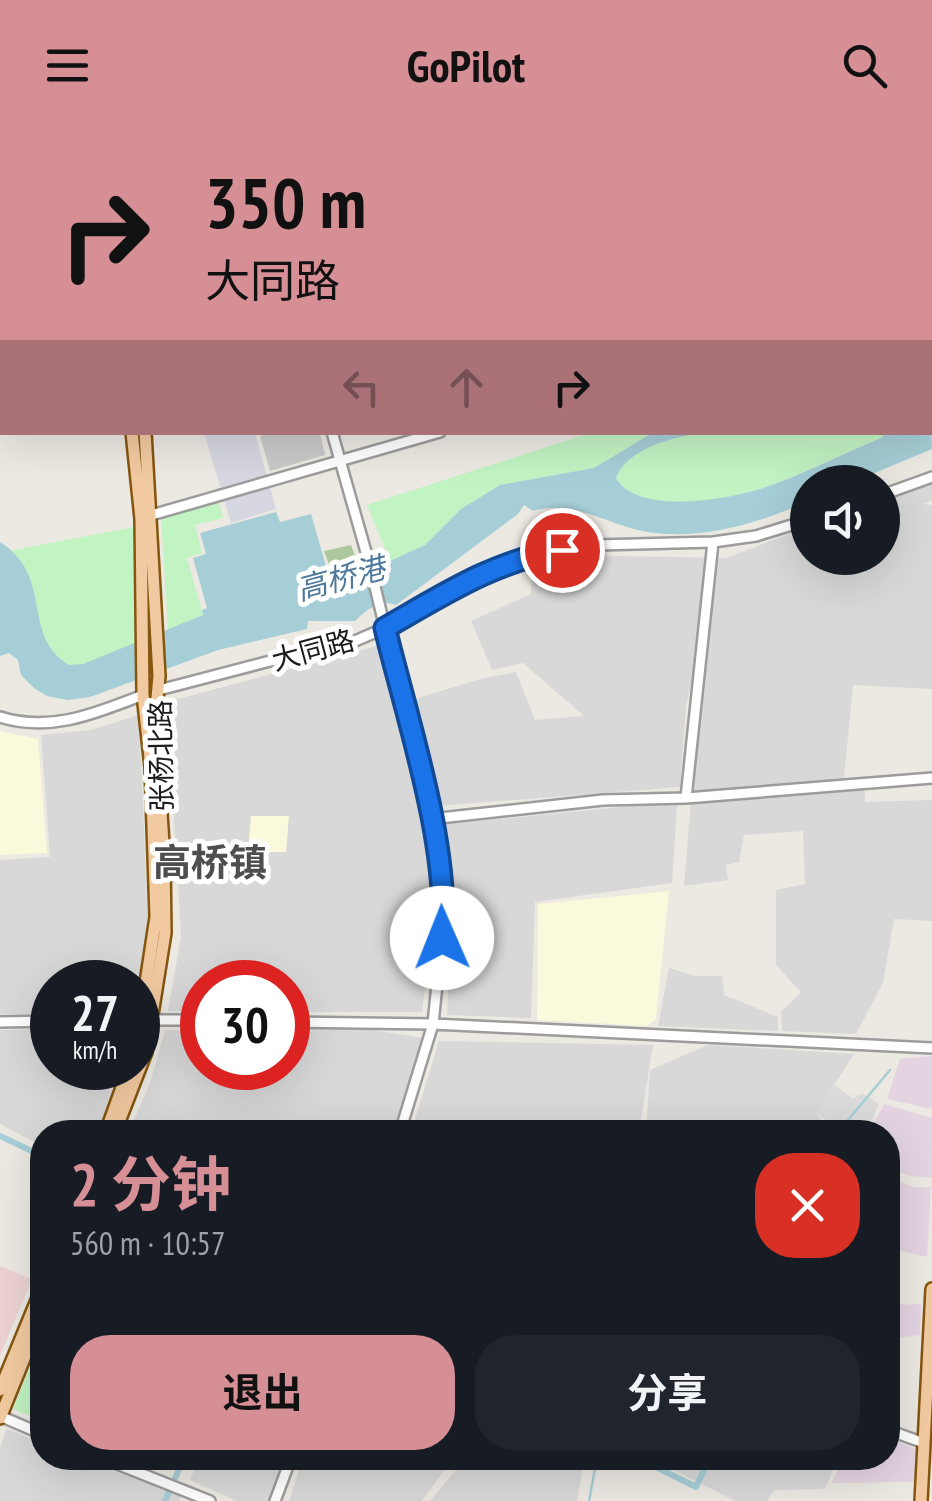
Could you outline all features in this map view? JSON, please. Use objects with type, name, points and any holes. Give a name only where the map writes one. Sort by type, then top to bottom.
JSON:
[{"type":"main road","name":"张杨北路","points":[[132,435],[146,517],[157,631],[159,690],[155,720],[165,932],[158,960]]},
{"type":"main road","name":"张杨北路","points":[[145,435],[143,696],[151,767],[156,917],[151,960]]},
{"type":"main road","points":[[143,696],[159,690]]},
{"type":"main road","points":[[110,1120],[121,1090]]},
{"type":"main road","name":"张杨北路","points":[[120,1120],[131,1090]]},
{"type":"main road","points":[[924,1501],[932,1290]]},
{"type":"main road","points":[[0,1390],[30,1317]]},
{"type":"main road","points":[[0,1417],[30,1343]]},
{"type":"main road","points":[[924,1501],[932,1410]]},
{"type":"street","points":[[333,435],[370,566],[432,819],[444,915],[433,1024],[404,1120]]},
{"type":"street","points":[[146,517],[429,435]]},
{"type":"street","points":[[900,489],[932,477]]},
{"type":"street","name":"大同路","points":[[159,690],[270,661],[340,648],[484,572],[526,555],[598,545],[712,542],[756,536],[790,526]]},
{"type":"street","points":[[686,798],[712,542]]},
{"type":"street","points":[[0,717],[14,721],[74,721],[143,696]]},
{"type":"street","points":[[432,819],[603,800],[686,798],[932,778]]},
{"type":"street","points":[[0,1022],[30,1022]]},
{"type":"street","points":[[310,1022],[433,1024],[932,1048]]},
{"type":"street","points":[[0,1417],[30,1429]]},
{"type":"street","points":[[900,1434],[924,1442]]},
{"type":"street","points":[[132,1470],[210,1501]]},
{"type":"street","points":[[276,1501],[286,1470]]},
{"type":"shaded area","points":[[205,435],[256,435],[276,509],[231,523]]},
{"type":"shaded area","points":[[320,435],[325,455],[270,471],[260,436]]},
{"type":"shaded area","points":[[932,481],[932,500],[923,504],[932,505],[932,689],[853,685],[841,778],[864,777],[865,802],[932,800],[932,921],[894,919],[883,983],[856,1034],[782,1031],[781,1012],[801,992],[776,965],[776,890],[805,884],[803,831],[744,835],[739,862],[726,865],[728,880],[684,886],[706,680],[692,679],[680,787],[438,806],[411,700],[516,672],[535,720],[584,716],[523,663],[492,670],[471,621],[531,594],[531,568],[568,555],[726,558],[790,534],[790,575],[900,575],[900,493]]},
{"type":"shaded area","points":[[377,646],[422,821],[434,916],[422,1012],[310,1012],[310,960],[180,960],[180,1011],[168,1011],[181,936],[167,702]]},
{"type":"shaded area","points":[[139,715],[148,919],[143,960],[30,960],[30,1014],[0,1014],[0,860],[50,857],[41,735],[91,730]]},
{"type":"shaded area","points":[[0,731],[38,739],[47,853],[0,855]]},
{"type":"shaded area","points":[[641,805],[677,805],[672,883],[535,902],[531,1018],[447,1015],[451,918],[440,825]]},
{"type":"shaded area","points":[[251,816],[289,816],[286,852],[248,852]]},
{"type":"shaded area","points":[[669,891],[656,1019],[647,1026],[537,1020],[538,904]]},
{"type":"shaded area","points":[[669,968],[695,976],[722,976],[724,995],[778,1017],[778,1031],[658,1026]]},
{"type":"shaded area","points":[[310,1026],[354,1027],[423,1038],[396,1120],[134,1120],[147,1090],[160,1090],[160,1048],[165,1030],[180,1030],[180,1090],[310,1090]]},
{"type":"shaded area","points":[[30,1029],[30,1090],[112,1090],[102,1120],[30,1120],[30,1140],[0,1124],[0,1030]]},
{"type":"shaded area","points":[[439,1041],[653,1045],[641,1120],[415,1120]]},
{"type":"shaded area","points":[[708,1045],[854,1054],[816,1113],[822,1120],[647,1120],[650,1070]]},
{"type":"shaded area","points":[[932,1056],[932,1109],[887,1099],[900,1059]]},
{"type":"shaded area","points":[[834,1085],[853,1098],[862,1093],[879,1104],[872,1120],[826,1120],[816,1113]]},
{"type":"shaded area","points":[[884,1104],[932,1118],[932,1178],[900,1172],[900,1120],[876,1120]]},
{"type":"shaded area","points":[[900,1181],[913,1187],[931,1187],[927,1257],[900,1251]]},
{"type":"shaded area","points":[[0,1266],[30,1278],[30,1284],[0,1356]]},
{"type":"shaded area","points":[[921,1304],[920,1335],[900,1338],[900,1305]]},
{"type":"shaded area","points":[[7,1429],[30,1438],[30,1470],[111,1470],[181,1497],[179,1501],[0,1501],[0,1447]]},
{"type":"shaded area","points":[[900,1443],[918,1450],[915,1482],[832,1483],[837,1470],[900,1470]]},
{"type":"shaded area","points":[[194,1470],[280,1470],[269,1501],[236,1501],[190,1480]]},
{"type":"shaded area","points":[[299,1470],[444,1470],[422,1501],[289,1501]]},
{"type":"shaded area","points":[[456,1470],[583,1470],[577,1501],[430,1501]]},
{"type":"shaded area","points":[[674,1470],[833,1470],[825,1489],[774,1490],[767,1501],[735,1501]]},
{"type":"green space","points":[[584,435],[649,435],[594,468],[500,485],[461,509],[425,545],[390,561],[367,505]]},
{"type":"green space","points":[[691,435],[884,435],[819,465],[790,465],[790,477],[760,489],[704,501],[662,501],[627,490],[616,478],[640,452]]},
{"type":"green space","points":[[218,498],[223,518],[195,525],[202,553],[187,558],[203,615],[168,631],[161,515]]},
{"type":"green space","points":[[133,527],[136,657],[97,675],[41,654],[9,551]]},
{"type":"green space","points":[[351,545],[359,575],[346,570],[332,572],[324,551]]},
{"type":"green space","points":[[30,1366],[30,1416],[13,1409]]},
{"type":"water","name":"高桥港","points":[[649,435],[691,435],[640,452],[622,468],[616,478],[627,490],[642,497],[683,502],[705,500],[790,477],[790,509],[752,522],[694,533],[655,533],[579,511],[533,511],[524,505],[518,514],[396,605],[379,605],[355,621],[308,621],[307,629],[218,650],[90,697],[67,700],[47,696],[21,675],[18,660],[9,653],[0,656],[0,542],[17,556],[27,572],[45,638],[54,653],[69,665],[83,664],[203,615],[202,610],[207,608],[193,558],[206,554],[200,533],[276,512],[280,522],[311,514],[328,573],[346,570],[360,575],[383,570],[390,561],[425,545],[461,509],[500,485],[594,468]]},
{"type":"water","points":[[884,435],[931,435],[932,449],[894,465],[819,465]]},
{"type":"waterway","points":[[848,1120],[890,1070]]},
{"type":"waterway","points":[[0,1136],[30,1150]]},
{"type":"waterway","points":[[165,1501],[179,1470]]},
{"type":"waterway","points":[[589,1501],[595,1470]]},
{"type":"waterway","points":[[662,1470],[696,1487],[704,1470]]},
{"type":"district","name":"高桥镇","points":[[210,863]]},
{"type":"route","points":[[442,938],[444,915],[434,827],[385,628],[484,572],[526,555],[562,550]]}]
